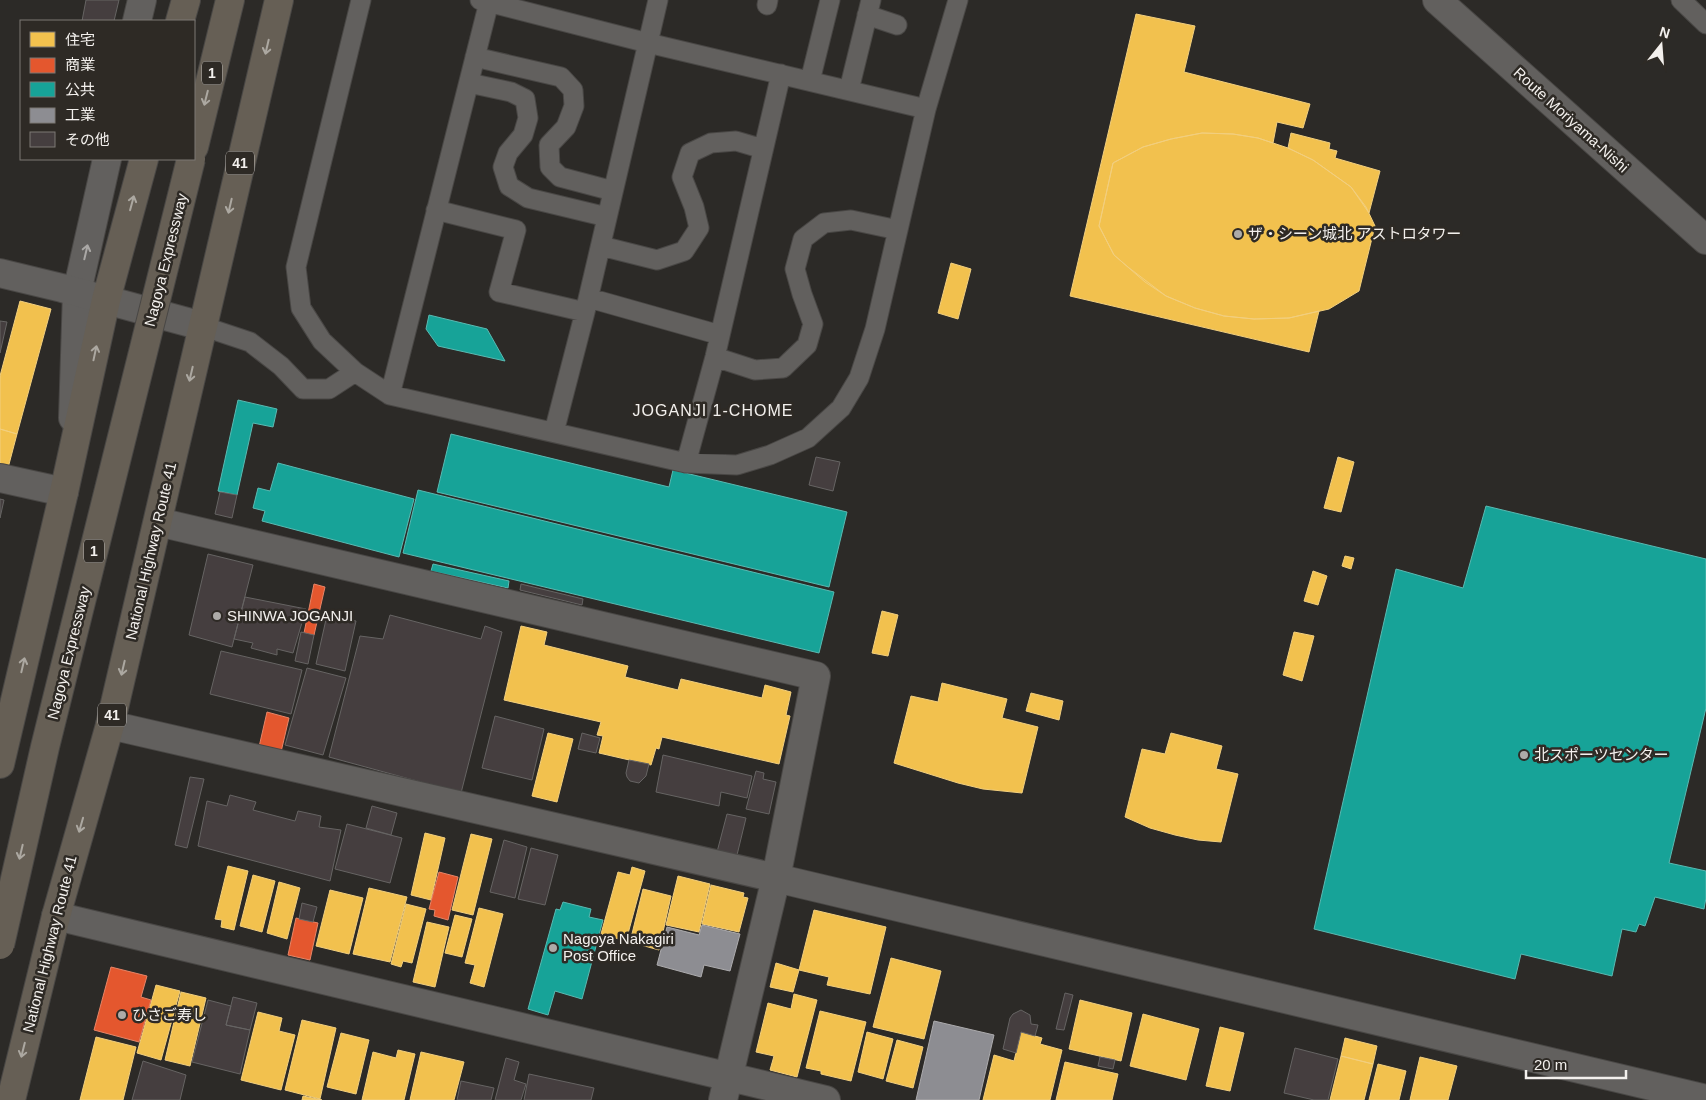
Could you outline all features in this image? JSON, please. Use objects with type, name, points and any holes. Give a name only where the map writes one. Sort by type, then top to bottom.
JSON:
[{"type":"highway","points":[[180,20],[186,0]]},
{"type":"highway","name":"1","points":[[195,74],[213,0]]},
{"type":"highway","name":"1","points":[[195,143],[230,0]]},
{"type":"highway","name":"National Highway Route 41","points":[[11,1100],[56,916],[110,725],[278,0]]},
{"type":"highway","points":[[0,764],[8,694],[64,492],[106,300],[144,160]]},
{"type":"highway","name":"Nagoya Expressway","points":[[0,866],[28,745],[174,160]]},
{"type":"highway","name":"Nagoya Expressway","points":[[0,944],[45,747],[191,160]]},
{"type":"street","points":[[138,20],[142,0]]},
{"type":"street","name":"Route Moriyama-Nishi","points":[[1437,0],[1706,240]]},
{"type":"street","points":[[72,457],[77,292],[107,160]]},
{"type":"street","points":[[0,274],[77,292],[202,326]]},
{"type":"street","points":[[0,478],[64,492]]},
{"type":"street","points":[[158,522],[816,676],[776,878],[726,1088]]},
{"type":"street","points":[[110,725],[776,878],[1706,1099]]},
{"type":"street","points":[[56,916],[726,1088],[826,1100]]},
{"type":"lane","points":[[361,0],[296,266],[301,308],[322,341],[355,372],[390,395],[686,462],[737,465],[770,455],[808,438],[841,408],[859,378],[875,329],[926,109],[958,0]]},
{"type":"lane","points":[[554,432],[587,305],[658,0]]},
{"type":"lane","points":[[810,81],[830,0]]},
{"type":"lane","points":[[1682,0],[1706,24]]},
{"type":"lane","points":[[390,395],[469,83],[484,1],[648,43],[926,109]]},
{"type":"lane","points":[[849,90],[869,8],[897,24]]},
{"type":"lane","points":[[475,57],[561,77],[572,90],[574,106],[566,127],[550,145],[550,167],[560,176],[613,191]]},
{"type":"lane","points":[[686,462],[715,357],[781,74]]},
{"type":"lane","points":[[469,83],[511,92],[525,99],[528,118],[523,136],[508,153],[503,167],[509,186],[528,198],[607,217]]},
{"type":"lane","points":[[601,246],[657,260],[684,251],[699,228],[694,207],[682,176],[690,154],[711,143],[736,141],[764,148]]},
{"type":"lane","points":[[436,210],[516,230],[499,292],[587,305],[720,335]]},
{"type":"lane","points":[[715,357],[755,370],[783,368],[807,345],[813,324],[795,269],[803,239],[824,223],[851,220],[898,230]]},
{"type":"lane","points":[[202,326],[250,342],[281,366],[303,388],[329,389],[355,372]]},
{"type":"building: 住宅","points":[[1136,14],[1195,26],[1184,72],[1310,104],[1303,128],[1277,122],[1273,143],[1258,138],[1233,134],[1202,133],[1143,147],[1113,163],[1099,226],[1114,255],[1128,267],[1166,296],[1195,308],[1224,316],[1254,319],[1289,318],[1319,311],[1309,352],[1070,296]]},
{"type":"building: 住宅","name":"ザ・シーン城北 アストロタワー","points":[[1202,133],[1233,134],[1258,138],[1288,148],[1313,160],[1351,187],[1366,207],[1375,226],[1359,291],[1329,309],[1289,318],[1254,319],[1224,316],[1195,308],[1166,296],[1145,282],[1114,255],[1099,226],[1113,163],[1143,147]]},
{"type":"building: 住宅","points":[[1291,133],[1330,143],[1329,149],[1337,151],[1335,158],[1380,171],[1369,213],[1351,187],[1313,160],[1288,148]]},
{"type":"building: 住宅","points":[[951,263],[971,269],[958,319],[938,313]]},
{"type":"building: 住宅","points":[[20,301],[51,309],[17,434],[0,429],[0,376]]},
{"type":"building: 住宅","points":[[0,429],[17,434],[8,468],[0,466]]},
{"type":"building: 住宅","points":[[1338,457],[1354,462],[1341,512],[1324,508]]},
{"type":"building: 住宅","points":[[1345,556],[1354,558],[1351,569],[1342,566]]},
{"type":"building: 住宅","points":[[1313,571],[1327,576],[1318,605],[1304,601]]},
{"type":"building: 住宅","points":[[882,611],[898,615],[888,656],[872,653]]},
{"type":"building: 住宅","points":[[521,626],[547,632],[544,645],[628,666],[625,677],[678,690],[681,679],[762,698],[765,685],[791,692],[786,715],[790,716],[779,764],[662,737],[659,749],[656,748],[651,765],[599,753],[603,736],[597,735],[601,722],[504,700]]},
{"type":"building: 住宅","points":[[1294,632],[1314,636],[1302,681],[1283,675]]},
{"type":"building: 住宅","points":[[942,683],[1007,699],[1002,718],[1038,727],[1022,793],[983,789],[894,763],[911,696],[938,702]]},
{"type":"building: 住宅","points":[[1031,693],[1063,701],[1059,720],[1026,711]]},
{"type":"building: 住宅","points":[[548,733],[573,739],[557,802],[532,796]]},
{"type":"building: 住宅","points":[[1171,733],[1222,746],[1216,769],[1238,774],[1221,842],[1175,835],[1150,828],[1125,817],[1142,749],[1165,754]]},
{"type":"building: 住宅","points":[[425,833],[445,838],[431,900],[411,895]]},
{"type":"building: 住宅","points":[[471,834],[492,839],[473,915],[452,910]]},
{"type":"building: 住宅","points":[[228,866],[248,871],[234,930],[221,927],[222,920],[215,919]]},
{"type":"building: 住宅","points":[[632,867],[645,871],[626,941],[601,934],[618,872],[630,875]]},
{"type":"building: 住宅","points":[[253,875],[275,881],[262,932],[240,926]]},
{"type":"building: 住宅","points":[[678,876],[710,884],[699,932],[666,925]]},
{"type":"building: 住宅","points":[[279,882],[300,888],[287,939],[267,933]]},
{"type":"building: 住宅","points":[[711,885],[744,893],[743,897],[748,898],[739,932],[702,924]]},
{"type":"building: 住宅","points":[[369,888],[407,897],[390,962],[353,954]]},
{"type":"building: 住宅","points":[[643,889],[671,896],[659,950],[630,942]]},
{"type":"building: 住宅","points":[[330,890],[363,898],[349,954],[316,946]]},
{"type":"building: 住宅","points":[[406,904],[426,909],[412,963],[403,961],[401,967],[391,964]]},
{"type":"building: 住宅","points":[[479,908],[503,914],[484,987],[470,983],[475,965],[465,963]]},
{"type":"building: 住宅","points":[[814,910],[886,927],[870,994],[827,985],[829,977],[799,970]]},
{"type":"building: 住宅","points":[[455,915],[472,919],[462,957],[445,953]]},
{"type":"building: 住宅","points":[[427,922],[449,927],[435,987],[413,982]]},
{"type":"building: 住宅","points":[[891,958],[941,971],[924,1039],[873,1027]]},
{"type":"building: 住宅","points":[[776,963],[799,970],[793,992],[770,987]]},
{"type":"building: 住宅","points":[[156,985],[180,991],[161,1060],[137,1053]]},
{"type":"building: 住宅","points":[[181,992],[206,998],[190,1066],[165,1060]]},
{"type":"building: 住宅","points":[[794,994],[817,1000],[797,1077],[770,1070],[774,1056],[756,1052],[768,1003],[791,1009]]},
{"type":"building: 住宅","points":[[1080,1000],[1132,1013],[1121,1061],[1069,1049]]},
{"type":"building: 住宅","points":[[820,1011],[866,1022],[851,1081],[821,1074],[821,1071],[806,1068]]},
{"type":"building: 住宅","points":[[258,1012],[282,1018],[279,1031],[295,1035],[281,1090],[241,1080]]},
{"type":"building: 住宅","points":[[1143,1014],[1199,1029],[1186,1080],[1130,1066]]},
{"type":"building: 住宅","points":[[302,1020],[336,1028],[320,1099],[285,1090]]},
{"type":"building: 住宅","points":[[1220,1027],[1244,1033],[1230,1091],[1206,1086]]},
{"type":"building: 住宅","points":[[867,1032],[893,1039],[883,1079],[858,1072]]},
{"type":"building: 住宅","points":[[1021,1032],[1042,1038],[1040,1044],[1062,1050],[1050,1100],[983,1100],[994,1055],[1014,1061]]},
{"type":"building: 住宅","points":[[341,1033],[369,1040],[356,1094],[327,1087]]},
{"type":"building: 住宅","points":[[96,1037],[136,1047],[123,1100],[80,1100]]},
{"type":"building: 住宅","points":[[1345,1038],[1377,1046],[1373,1064],[1341,1056]]},
{"type":"building: 住宅","points":[[897,1040],[923,1047],[913,1088],[886,1081]]},
{"type":"building: 住宅","points":[[398,1050],[415,1054],[404,1100],[362,1100],[373,1052],[396,1058]]},
{"type":"building: 住宅","points":[[421,1052],[464,1062],[454,1100],[410,1100]]},
{"type":"building: 住宅","points":[[1341,1056],[1373,1064],[1364,1100],[1330,1100]]},
{"type":"building: 住宅","points":[[1420,1057],[1457,1066],[1448,1100],[1410,1100]]},
{"type":"building: 住宅","points":[[1065,1062],[1118,1074],[1112,1100],[1056,1100]]},
{"type":"building: 住宅","points":[[1378,1064],[1406,1071],[1399,1100],[1369,1100]]},
{"type":"building: 住宅","points":[[303,1096],[322,1100],[302,1100]]},
{"type":"building: 商業","points":[[314,584],[325,587],[314,635],[304,633]]},
{"type":"building: 商業","points":[[267,712],[289,718],[281,752],[259,747]]},
{"type":"building: 商業","points":[[439,872],[458,877],[448,920],[434,916],[435,910],[429,909]]},
{"type":"building: 商業","points":[[296,918],[318,923],[310,960],[288,955]]},
{"type":"building: 商業","name":"ひさご寿し","points":[[111,967],[147,976],[141,997],[151,1000],[139,1042],[94,1030]]},
{"type":"building: 公共","points":[[429,315],[487,329],[505,361],[438,346],[426,329]]},
{"type":"building: 公共","points":[[238,400],[277,409],[273,427],[253,423],[237,495],[218,491]]},
{"type":"building: 公共","points":[[451,434],[669,487],[673,470],[847,512],[829,587],[437,492]]},
{"type":"building: 公共","points":[[278,463],[414,499],[399,557],[262,521],[265,511],[253,508],[258,488],[270,491]]},
{"type":"building: 公共","points":[[418,490],[834,592],[819,653],[403,553]]},
{"type":"building: 公共","name":"北スポーツセンター","points":[[1486,506],[1706,559],[1706,708],[1669,863],[1706,871],[1704,909],[1655,897],[1645,926],[1639,924],[1636,932],[1622,929],[1612,976],[1521,954],[1515,979],[1314,929],[1396,569],[1463,588]]},
{"type":"building: 公共","points":[[433,564],[509,581],[508,588],[431,571]]},
{"type":"building: 公共","points":[[563,902],[591,909],[589,917],[603,920],[582,999],[555,991],[548,1015],[528,1009],[556,909],[560,910]]},
{"type":"building: 工業","points":[[702,925],[740,934],[730,971],[704,965],[701,977],[657,965],[667,927],[699,935]]},
{"type":"building: 工業","points":[[934,1021],[994,1035],[979,1100],[916,1100]]},
{"type":"building: その他","points":[[86,0],[119,0],[114,20],[82,20]]},
{"type":"building: その他","points":[[0,321],[7,322],[0,353]]},
{"type":"building: その他","points":[[816,457],[840,462],[833,491],[809,485]]},
{"type":"building: その他","points":[[220,492],[237,495],[232,518],[215,514]]},
{"type":"building: その他","points":[[0,499],[4,500],[0,518]]},
{"type":"building: その他","name":"SHINWA JOGANJI","points":[[208,554],[253,565],[232,647],[189,635]]},
{"type":"building: その他","points":[[521,584],[583,599],[582,605],[520,590]]},
{"type":"building: その他","points":[[245,597],[306,609],[293,653],[277,649],[277,655],[251,648],[253,643],[234,639]]},
{"type":"building: その他","points":[[327,615],[356,621],[345,671],[316,664]]},
{"type":"building: その他","points":[[390,615],[481,639],[485,626],[502,632],[461,793],[329,757],[360,636],[383,639]]},
{"type":"building: その他","points":[[301,632],[314,635],[308,664],[295,661]]},
{"type":"building: その他","points":[[221,651],[302,670],[291,714],[210,694]]},
{"type":"building: その他","points":[[307,668],[346,678],[323,755],[285,745]]},
{"type":"building: その他","points":[[495,716],[544,729],[532,780],[482,768]]},
{"type":"building: その他","points":[[582,733],[600,738],[596,753],[578,749]]},
{"type":"building: その他","points":[[663,755],[752,776],[747,798],[721,792],[719,806],[656,792]]},
{"type":"building: その他","points":[[629,760],[649,764],[646,776],[639,783],[630,781],[627,777]]},
{"type":"building: その他","points":[[756,771],[764,773],[763,779],[776,782],[769,814],[746,809]]},
{"type":"building: その他","points":[[190,777],[204,779],[187,848],[175,845]]},
{"type":"building: その他","points":[[230,795],[256,802],[253,810],[295,821],[298,811],[321,816],[319,827],[341,830],[330,881],[198,846],[207,801],[227,806]]},
{"type":"building: その他","points":[[372,806],[397,813],[391,835],[366,828]]},
{"type":"building: その他","points":[[727,814],[746,818],[737,855],[717,852]]},
{"type":"building: その他","points":[[347,824],[402,838],[390,883],[335,869]]},
{"type":"building: その他","points":[[504,840],[527,847],[515,898],[490,892]]},
{"type":"building: その他","points":[[531,848],[558,855],[545,905],[518,899]]},
{"type":"building: その他","points":[[302,903],[317,907],[313,922],[299,919]]},
{"type":"building: その他","points":[[1065,993],[1073,995],[1064,1030],[1056,1029]]},
{"type":"building: その他","points":[[233,997],[257,1003],[250,1030],[226,1025]]},
{"type":"building: その他","points":[[208,1000],[231,1006],[226,1025],[250,1030],[240,1074],[192,1062]]},
{"type":"building: その他","points":[[1021,1010],[1030,1015],[1031,1024],[1038,1025],[1035,1036],[1021,1032],[1016,1053],[1003,1049],[1010,1018]]},
{"type":"building: その他","points":[[1295,1048],[1338,1059],[1328,1100],[1314,1100],[1284,1093]]},
{"type":"building: その他","points":[[1100,1057],[1115,1060],[1113,1069],[1098,1066]]},
{"type":"building: その他","points":[[506,1058],[519,1062],[514,1080],[526,1084],[521,1100],[495,1100]]},
{"type":"building: その他","points":[[143,1061],[186,1075],[180,1100],[132,1100]]},
{"type":"building: その他","points":[[529,1074],[594,1088],[591,1100],[524,1100]]},
{"type":"building: その他","points":[[461,1081],[494,1088],[491,1100],[457,1100]]},
{"type":"place","name":"ザ・シーン城北 アストロタワー","points":[[1238,234]]},
{"type":"place","name":"SHINWA JOGANJI","points":[[217,616]]},
{"type":"place","name":"北スポーツセンター","points":[[1524,755]]},
{"type":"place","name":"Nagoya Nakagiri Post Office","points":[[553,948]]},
{"type":"place","name":"ひさご寿し","points":[[122,1015]]},
{"type":"district","name":"JOGANJI 1-CHOME","points":[[713,410]]}]
